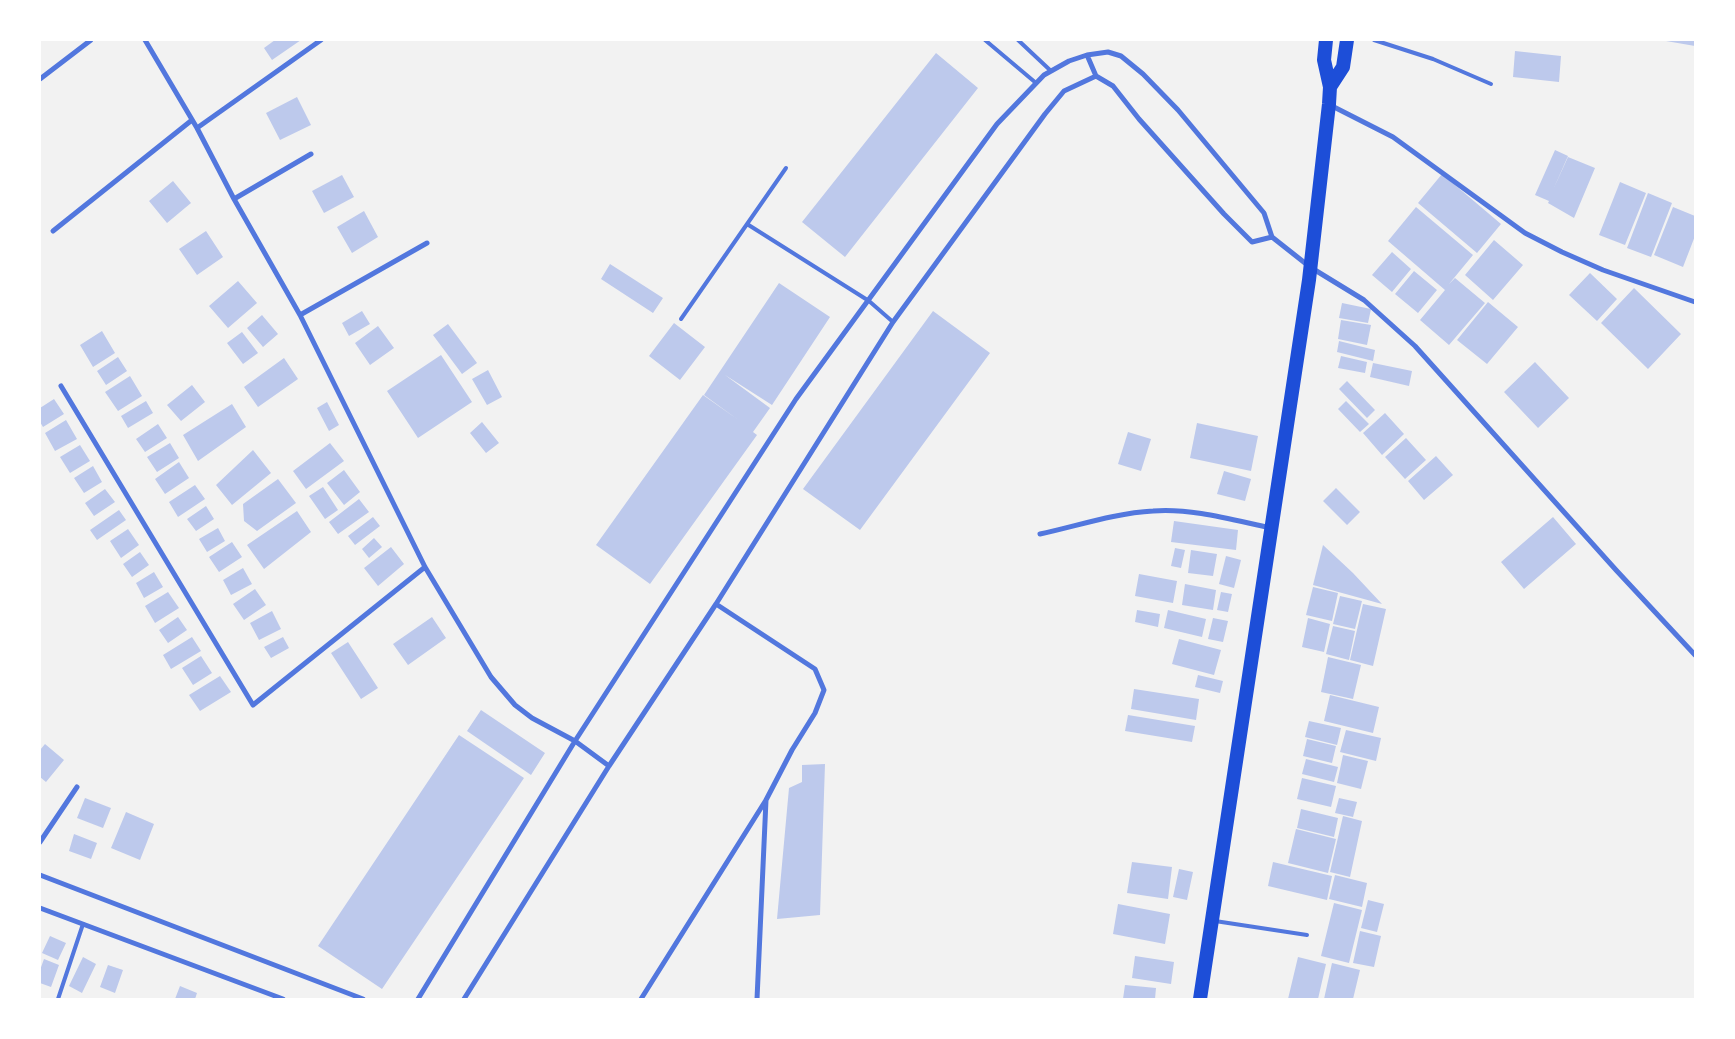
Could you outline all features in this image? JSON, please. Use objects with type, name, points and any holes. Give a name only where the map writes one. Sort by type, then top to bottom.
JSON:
[{"type":"highway","points":[[1200,999],[1310,267],[1329,104],[1330,87],[1324,60],[1326,40]]},
{"type":"highway","points":[[1330,87],[1343,67],[1347,40]]},
{"type":"street","points":[[40,79],[91,40]]},
{"type":"street","points":[[145,40],[197,128],[234,199],[300,316],[425,567],[490,677],[515,705],[532,718],[576,741],[609,766]]},
{"type":"street","points":[[197,128],[321,40]]},
{"type":"street","points":[[418,999],[576,741],[796,400],[997,124],[1036,83],[1051,71],[1069,61],[1087,55],[1108,52],[1121,56],[1143,74],[1178,110],[1264,212],[1272,237],[1310,267],[1364,300],[1416,346],[1616,570],[1695,655]]},
{"type":"street","points":[[1087,55],[1096,76],[1113,86],[1139,119],[1224,214],[1252,242],[1272,237]]},
{"type":"street","points":[[464,999],[609,766],[716,604],[893,322],[1045,114],[1064,91],[1096,76]]},
{"type":"street","points":[[1329,104],[1393,137],[1526,233],[1562,252],[1603,270],[1695,302]]},
{"type":"street","points":[[53,231],[192,120]]},
{"type":"street","points":[[234,199],[311,154]]},
{"type":"street","points":[[300,316],[427,243]]},
{"type":"street","points":[[61,386],[253,705],[425,567]]},
{"type":"street","points":[[1040,534],[1131,513],[1154,510],[1211,516],[1271,528]]},
{"type":"street","points":[[641,999],[766,800],[792,750],[815,713],[824,690],[815,669],[716,604]]},
{"type":"street","points":[[40,842],[77,787]]},
{"type":"street","points":[[757,999],[766,800]]},
{"type":"street","points":[[40,875],[363,999]]},
{"type":"street","points":[[40,908],[283,999]]},
{"type":"lane","points":[[985,40],[1036,83]]},
{"type":"lane","points":[[1018,40],[1051,71]]},
{"type":"lane","points":[[1374,40],[1433,59],[1491,84]]},
{"type":"lane","points":[[681,319],[786,168]]},
{"type":"lane","points":[[748,224],[869,301],[893,322]]},
{"type":"lane","points":[[1213,921],[1307,935]]},
{"type":"lane","points":[[58,999],[83,924]]},
{"type":"building","points":[[275,40],[301,40],[272,60],[264,48]]},
{"type":"building","points":[[1695,40],[1695,46],[1666,41]]},
{"type":"building","points":[[1515,51],[1561,56],[1559,82],[1513,77]]},
{"type":"building","points":[[936,53],[978,88],[845,257],[802,222]]},
{"type":"building","points":[[297,97],[311,125],[280,140],[266,113]]},
{"type":"building","points":[[1555,150],[1568,156],[1553,190],[1568,157],[1595,168],[1574,218],[1548,203],[1549,201],[1535,195]]},
{"type":"building","points":[[1442,174],[1501,224],[1477,253],[1418,203]]},
{"type":"building","points":[[342,175],[354,197],[324,213],[312,191]]},
{"type":"building","points":[[173,181],[191,203],[167,223],[149,201]]},
{"type":"building","points":[[1620,182],[1646,193],[1625,245],[1599,235]]},
{"type":"building","points":[[1648,193],[1672,203],[1651,257],[1627,248]]},
{"type":"building","points":[[1416,207],[1473,255],[1449,284],[1455,278],[1485,303],[1449,345],[1420,320],[1445,290],[1388,241]]},
{"type":"building","points":[[1673,207],[1695,216],[1695,236],[1683,267],[1654,255]]},
{"type":"building","points":[[364,211],[378,237],[352,253],[337,227]]},
{"type":"building","points":[[206,231],[223,257],[197,275],[179,249]]},
{"type":"building","points":[[1494,240],[1523,265],[1493,300],[1465,275]]},
{"type":"building","points":[[1392,252],[1411,269],[1392,292],[1372,275]]},
{"type":"building","points":[[610,264],[663,298],[653,313],[601,279]]},
{"type":"building","points":[[1414,271],[1437,290],[1418,313],[1395,294]]},
{"type":"building","points":[[1590,273],[1617,299],[1597,321],[1569,295]]},
{"type":"building","points":[[238,281],[257,303],[228,328],[209,306]]},
{"type":"building","points":[[779,283],[830,317],[772,405],[725,375],[770,408],[753,432],[757,435],[650,584],[596,545],[703,395],[737,419],[704,395]]},
{"type":"building","points":[[1634,288],[1681,334],[1648,369],[1601,323]]},
{"type":"building","points":[[1488,302],[1518,327],[1487,364],[1457,340]]},
{"type":"building","points":[[1342,303],[1371,309],[1368,323],[1339,318]]},
{"type":"building","points":[[362,311],[370,324],[349,336],[342,323]]},
{"type":"building","points":[[933,311],[990,353],[860,530],[803,489]]},
{"type":"building","points":[[262,315],[278,334],[263,347],[247,328]]},
{"type":"building","points":[[1341,320],[1371,325],[1367,345],[1338,339]]},
{"type":"building","points":[[674,323],[705,347],[680,380],[649,356]]},
{"type":"building","points":[[448,324],[477,363],[462,374],[433,335]]},
{"type":"building","points":[[378,326],[394,348],[370,365],[355,343]]},
{"type":"building","points":[[102,331],[115,353],[93,367],[80,345]]},
{"type":"building","points":[[242,332],[258,353],[243,364],[227,343]]},
{"type":"building","points":[[1339,341],[1375,350],[1373,361],[1337,352]]},
{"type":"building","points":[[441,355],[472,402],[418,438],[387,391]]},
{"type":"building","points":[[1341,356],[1367,362],[1365,373],[1338,368]]},
{"type":"building","points":[[118,357],[127,371],[106,385],[97,371]]},
{"type":"building","points":[[284,358],[298,379],[258,407],[244,387]]},
{"type":"building","points":[[1535,362],[1569,398],[1538,428],[1504,392]]},
{"type":"building","points":[[1373,363],[1412,371],[1409,386],[1370,377]]},
{"type":"building","points":[[488,370],[502,397],[487,405],[472,379]]},
{"type":"building","points":[[130,376],[142,396],[118,411],[105,392]]},
{"type":"building","points":[[1347,381],[1375,410],[1367,418],[1339,389]]},
{"type":"building","points":[[192,385],[205,402],[181,421],[167,405]]},
{"type":"building","points":[[54,399],[64,414],[43,427],[40,422],[40,408]]},
{"type":"building","points":[[146,401],[153,413],[128,428],[121,416]]},
{"type":"building","points":[[1346,401],[1369,424],[1360,432],[1338,409]]},
{"type":"building","points":[[327,402],[339,425],[329,431],[317,408]]},
{"type":"building","points":[[232,404],[246,427],[198,461],[183,435]]},
{"type":"building","points":[[1385,413],[1404,434],[1382,455],[1363,433]]},
{"type":"building","points":[[66,420],[77,439],[55,451],[45,433]]},
{"type":"building","points":[[482,422],[499,443],[486,453],[470,433]]},
{"type":"building","points":[[1197,423],[1258,436],[1251,471],[1190,458]]},
{"type":"building","points":[[158,424],[167,438],[145,452],[136,439]]},
{"type":"building","points":[[1128,432],[1151,439],[1141,471],[1118,464]]},
{"type":"building","points":[[1406,438],[1426,460],[1405,479],[1385,457]]},
{"type":"building","points":[[170,443],[179,458],[157,472],[147,457]]},
{"type":"building","points":[[330,443],[344,461],[306,489],[293,471]]},
{"type":"building","points":[[80,445],[90,461],[70,473],[60,457]]},
{"type":"building","points":[[253,450],[271,473],[232,505],[216,485]]},
{"type":"building","points":[[1436,456],[1453,475],[1424,500],[1408,481]]},
{"type":"building","points":[[179,462],[189,478],[165,494],[155,479]]},
{"type":"building","points":[[93,466],[102,482],[84,493],[74,478]]},
{"type":"building","points":[[344,470],[360,492],[344,505],[327,483]]},
{"type":"building","points":[[1224,471],[1251,479],[1245,501],[1217,494]]},
{"type":"building","points":[[278,479],[296,503],[257,531],[244,521],[243,504]]},
{"type":"building","points":[[195,485],[205,499],[178,517],[169,502]]},
{"type":"building","points":[[323,487],[338,510],[325,519],[309,496]]},
{"type":"building","points":[[1336,488],[1360,512],[1347,525],[1323,501]]},
{"type":"building","points":[[105,489],[115,502],[94,516],[85,503]]},
{"type":"building","points":[[359,499],[369,512],[338,534],[329,522]]},
{"type":"building","points":[[206,506],[214,519],[196,531],[187,519]]},
{"type":"building","points":[[119,510],[126,520],[97,540],[90,530]]},
{"type":"building","points":[[297,511],[311,532],[264,569],[247,545]]},
{"type":"building","points":[[373,517],[380,526],[355,545],[348,536]]},
{"type":"building","points":[[1553,517],[1576,544],[1524,589],[1501,562]]},
{"type":"building","points":[[1174,521],[1238,530],[1236,550],[1171,542]]},
{"type":"building","points":[[218,528],[225,541],[207,552],[199,539]]},
{"type":"building","points":[[128,529],[139,545],[121,558],[110,541]]},
{"type":"building","points":[[374,538],[382,547],[369,558],[362,549]]},
{"type":"building","points":[[232,542],[242,557],[219,572],[209,557]]},
{"type":"building","points":[[1323,545],[1353,573],[1382,604],[1313,585]]},
{"type":"building","points":[[391,547],[404,564],[378,586],[364,568]]},
{"type":"building","points":[[1175,548],[1185,550],[1181,568],[1171,566]]},
{"type":"building","points":[[1191,550],[1217,554],[1213,576],[1188,573]]},
{"type":"building","points":[[140,552],[149,565],[132,577],[123,564]]},
{"type":"building","points":[[1226,556],[1241,560],[1234,588],[1219,584]]},
{"type":"building","points":[[243,568],[252,584],[231,595],[223,580]]},
{"type":"building","points":[[154,572],[163,587],[144,598],[136,583]]},
{"type":"building","points":[[1139,574],[1177,581],[1173,603],[1135,596]]},
{"type":"building","points":[[1185,584],[1216,590],[1213,610],[1182,605]]},
{"type":"building","points":[[1313,587],[1338,593],[1332,621],[1306,615]]},
{"type":"building","points":[[255,589],[266,605],[244,620],[233,604]]},
{"type":"building","points":[[168,592],[179,608],[155,623],[145,606]]},
{"type":"building","points":[[1221,592],[1232,594],[1228,612],[1217,610]]},
{"type":"building","points":[[1340,596],[1362,601],[1355,629],[1333,624]]},
{"type":"building","points":[[1363,604],[1386,609],[1373,666],[1350,660]]},
{"type":"building","points":[[1137,610],[1160,614],[1158,627],[1135,622]]},
{"type":"building","points":[[1168,610],[1206,619],[1202,637],[1164,628]]},
{"type":"building","points":[[272,611],[281,629],[259,640],[250,623]]},
{"type":"building","points":[[178,617],[187,630],[168,643],[159,630]]},
{"type":"building","points":[[432,617],[446,638],[408,665],[393,644]]},
{"type":"building","points":[[1213,618],[1228,621],[1223,642],[1208,639]]},
{"type":"building","points":[[1308,618],[1330,624],[1324,652],[1302,647]]},
{"type":"building","points":[[1333,626],[1355,631],[1349,660],[1326,654]]},
{"type":"building","points":[[192,637],[201,651],[171,669],[163,655]]},
{"type":"building","points":[[283,637],[289,648],[271,658],[264,647]]},
{"type":"building","points":[[1179,639],[1221,650],[1214,675],[1172,664]]},
{"type":"building","points":[[348,642],[378,688],[361,699],[331,653]]},
{"type":"building","points":[[201,656],[212,673],[193,685],[182,668]]},
{"type":"building","points":[[1328,657],[1361,665],[1353,699],[1321,692]]},
{"type":"building","points":[[1198,675],[1223,681],[1220,693],[1195,687]]},
{"type":"building","points":[[220,676],[231,692],[200,711],[189,695]]},
{"type":"building","points":[[1134,689],[1199,699],[1196,720],[1131,709]]},
{"type":"building","points":[[1330,695],[1379,707],[1373,733],[1324,721]]},
{"type":"building","points":[[481,710],[545,753],[531,775],[467,731]]},
{"type":"building","points":[[1128,715],[1195,726],[1192,742],[1125,731]]},
{"type":"building","points":[[1309,721],[1341,728],[1337,745],[1305,737]]},
{"type":"building","points":[[1346,730],[1381,738],[1376,761],[1340,752]]},
{"type":"building","points":[[459,735],[524,778],[382,989],[318,946]]},
{"type":"building","points":[[1307,739],[1336,746],[1332,763],[1303,756]]},
{"type":"building","points":[[45,744],[64,760],[46,782],[40,777],[40,750]]},
{"type":"building","points":[[1343,755],[1368,761],[1361,789],[1337,783]]},
{"type":"building","points":[[1306,759],[1338,767],[1334,782],[1302,774]]},
{"type":"building","points":[[825,764],[820,915],[777,919],[789,788],[802,782],[802,765]]},
{"type":"building","points":[[1302,778],[1336,786],[1331,807],[1297,799]]},
{"type":"building","points":[[85,798],[111,808],[103,828],[77,818]]},
{"type":"building","points":[[1339,798],[1357,802],[1353,817],[1335,813]]},
{"type":"building","points":[[1301,809],[1338,818],[1334,837],[1297,828]]},
{"type":"building","points":[[126,812],[154,824],[140,860],[111,848]]},
{"type":"building","points":[[1343,816],[1362,821],[1350,877],[1330,872]]},
{"type":"building","points":[[1296,829],[1336,839],[1328,873],[1288,863]]},
{"type":"building","points":[[74,834],[97,843],[91,859],[69,851]]},
{"type":"building","points":[[1132,862],[1172,867],[1168,899],[1127,893]]},
{"type":"building","points":[[1273,862],[1332,876],[1327,900],[1268,886]]},
{"type":"building","points":[[1179,869],[1193,872],[1187,900],[1173,897]]},
{"type":"building","points":[[1335,875],[1367,883],[1362,907],[1329,899]]},
{"type":"building","points":[[1368,900],[1384,904],[1377,932],[1361,928]]},
{"type":"building","points":[[1334,903],[1362,910],[1349,963],[1321,956]]},
{"type":"building","points":[[1118,904],[1170,914],[1165,944],[1113,934]]},
{"type":"building","points":[[1360,931],[1381,936],[1374,967],[1353,963]]},
{"type":"building","points":[[50,936],[66,943],[58,960],[42,953]]},
{"type":"building","points":[[1135,956],[1174,962],[1171,984],[1132,978]]},
{"type":"building","points":[[83,957],[96,964],[82,993],[69,986]]},
{"type":"building","points":[[1298,957],[1326,964],[1318,999],[1288,999]]},
{"type":"building","points":[[44,959],[59,965],[51,987],[40,983],[40,970]]},
{"type":"building","points":[[1332,963],[1360,970],[1353,999],[1324,999]]},
{"type":"building","points":[[108,965],[123,970],[115,993],[100,987]]},
{"type":"building","points":[[1125,985],[1156,988],[1155,999],[1123,999]]},
{"type":"building","points":[[180,986],[197,993],[195,999],[175,999]]}]
